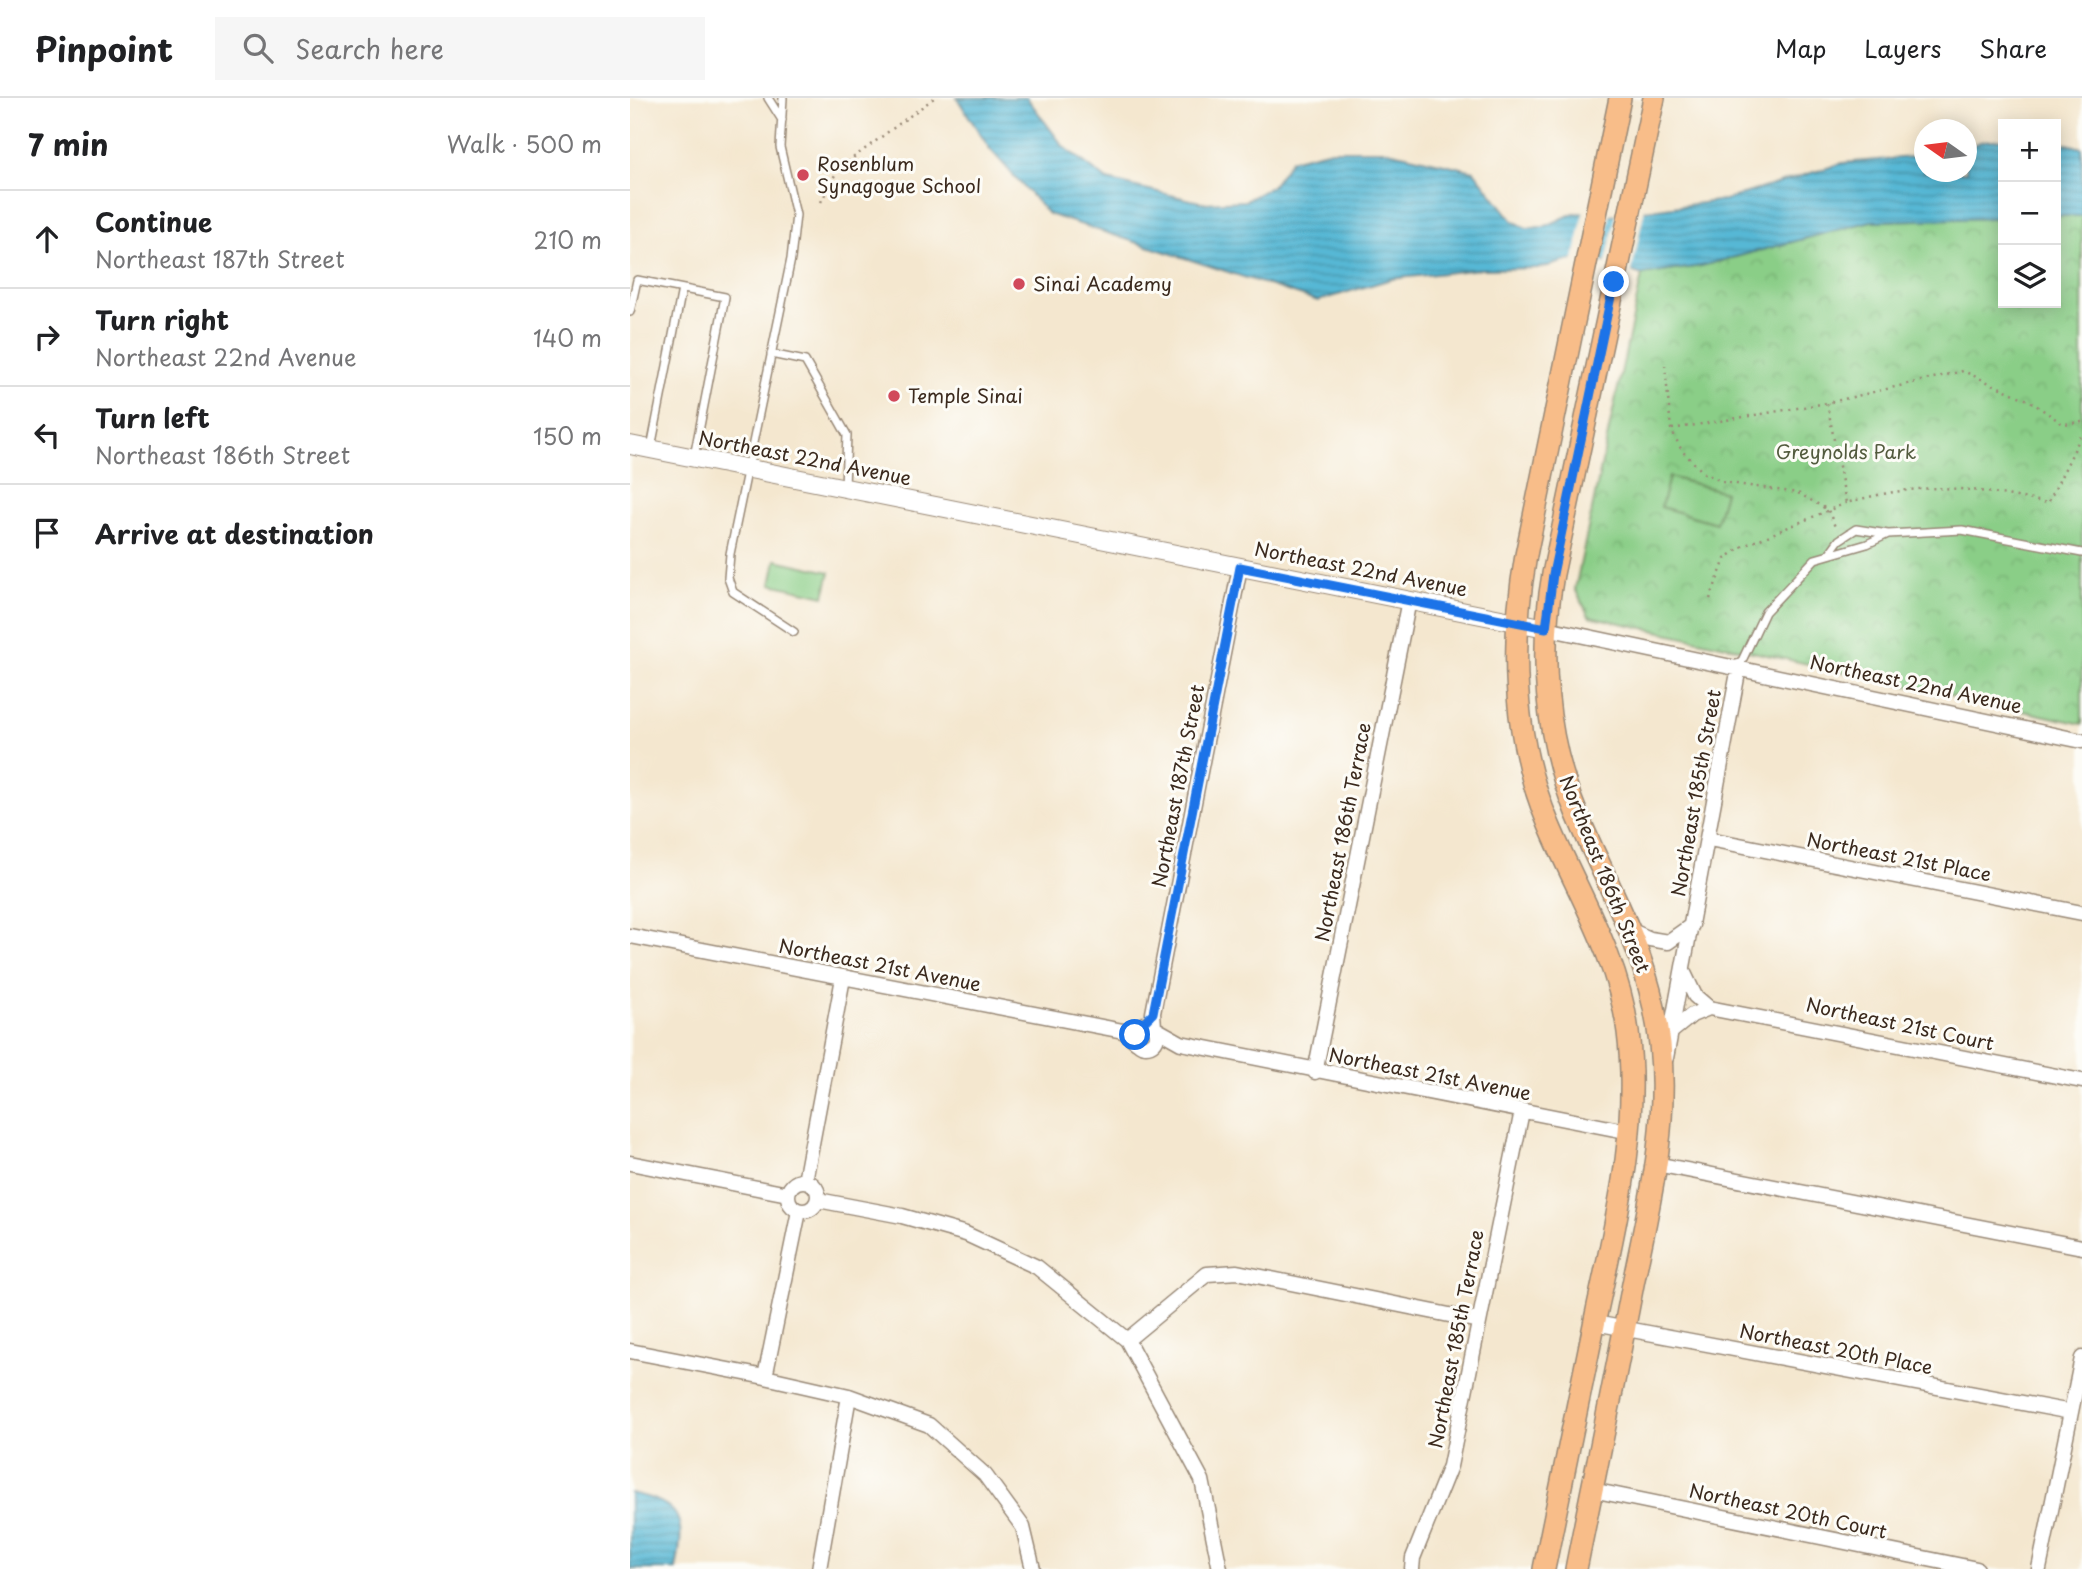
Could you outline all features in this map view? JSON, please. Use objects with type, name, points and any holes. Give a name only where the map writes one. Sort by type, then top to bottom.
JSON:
[{"type":"main road","name":"Northeast 186th Street","points":[[1544,1569],[1595,1323],[1630,1132],[1631,1071],[1620,994],[1601,935],[1548,822],[1529,764],[1518,702],[1516,622],[1620,98]]},
{"type":"main road","name":"Northeast 186th Street","points":[[1576,1569],[1650,1201],[1656,1164],[1662,1077],[1657,1023],[1632,931],[1576,812],[1565,778],[1548,702],[1546,628],[1553,574],[1654,98]]},
{"type":"main road","points":[[1572,332],[1602,338]]},
{"type":"main road","points":[[1630,1132],[1642,1158],[1650,1201]]},
{"type":"street","name":"Northeast 22nd Avenue","points":[[630,445],[1739,667],[2082,741]]},
{"type":"street","name":"Northeast 187th Street","points":[[1149,1024],[1240,567]]},
{"type":"street","name":"Northeast 186th Terrace","points":[[1315,1072],[1409,600]]},
{"type":"street","name":"Northeast 185th Street","points":[[1662,1077],[1709,839],[1739,667]]},
{"type":"street","name":"Northeast 21st Place","points":[[1709,839],[2082,913]]},
{"type":"street","name":"Northeast 185th Street","points":[[1632,931],[1650,939],[1668,942],[1692,925]]},
{"type":"street","name":"Northeast 21st Avenue","points":[[630,936],[1123,1031],[1144,1044],[1181,1043],[1315,1072],[1630,1132]]},
{"type":"street","points":[[1671,1032],[1692,1015],[1709,1007],[1695,996],[1683,971]]},
{"type":"street","points":[[805,1181],[843,978]]},
{"type":"street","name":"Northeast 21st Court","points":[[1709,1007],[2082,1081]]},
{"type":"street","name":"Northeast 21st Avenue","points":[[1123,1031],[1149,1024],[1181,1043]]},
{"type":"street","points":[[1149,1024],[1157,1040],[1144,1044],[1135,1032],[1149,1024]]},
{"type":"street","name":"Northeast 185th Terrace","points":[[1412,1569],[1413,1558],[1450,1466],[1522,1111]]},
{"type":"street","points":[[630,1163],[788,1194]]},
{"type":"street","points":[[1656,1164],[2082,1247]]},
{"type":"street","points":[[805,1181],[814,1186],[818,1200],[813,1208],[799,1211],[792,1207],[788,1194],[792,1185],[805,1181]]},
{"type":"street","points":[[818,1200],[902,1216],[966,1234],[1037,1267],[1127,1340],[1202,1479],[1220,1569]]},
{"type":"street","points":[[765,1377],[799,1211]]},
{"type":"street","points":[[1127,1340],[1207,1274],[1237,1272],[1479,1321]]},
{"type":"street","name":"Northeast 20th Place","points":[[1595,1323],[2071,1412]]},
{"type":"street","points":[[630,1351],[849,1396],[929,1425],[985,1475],[1023,1527],[1033,1569]]},
{"type":"street","points":[[2039,1569],[2082,1358]]},
{"type":"street","points":[[819,1569],[849,1396]]},
{"type":"street","name":"Northeast 20th Court","points":[[1592,1490],[1977,1569]]},
{"type":"lane","points":[[768,98],[782,120]]},
{"type":"lane","points":[[783,98],[780,147],[796,215],[791,259],[747,468],[728,578],[733,592],[794,632]]},
{"type":"lane","points":[[630,312],[636,280],[725,297],[694,457]]},
{"type":"lane","points":[[651,449],[682,289]]},
{"type":"lane","points":[[771,354],[805,361],[821,388],[847,435],[845,487]]},
{"type":"lane","points":[[1828,555],[1839,540],[1856,528],[1888,534],[1962,530],[2082,553]]},
{"type":"lane","points":[[1739,667],[1765,612],[1815,559],[1867,544],[1888,534]]},
{"type":"path","points":[[821,202],[838,169],[934,98]]},
{"type":"path","points":[[1665,365],[1671,429],[1682,450],[1704,473],[1723,482],[1798,493],[1828,510],[1838,534]]},
{"type":"path","points":[[1671,429],[1827,403],[1963,371],[2030,401],[2063,424],[2082,422]]},
{"type":"path","points":[[1827,403],[1846,503]]},
{"type":"path","points":[[1710,599],[1726,559],[1741,547],[1770,538],[1846,503],[1920,487],[1972,488],[2048,503],[2082,434]]},
{"type":"green space","name":"Greynolds Park","points":[[2061,216],[2082,216],[2082,724],[1589,616],[1575,589],[1642,275],[1701,266],[1871,221],[1998,218],[1998,308],[2061,308]]},
{"type":"green space","points":[[1669,477],[1725,492],[1716,523],[1661,507]]},
{"type":"green space","points":[[776,560],[830,572],[824,596],[771,584]]},
{"type":"water","points":[[957,98],[1027,98],[1063,146],[1107,180],[1204,203],[1245,201],[1272,186],[1291,160],[1331,150],[1384,150],[1474,171],[1513,221],[1526,228],[1544,227],[1574,213],[1613,215],[1725,200],[1843,163],[1914,157],[1914,182],[1977,182],[1977,143],[1998,140],[1998,218],[1871,221],[1701,266],[1642,275],[1601,261],[1571,260],[1539,268],[1479,269],[1391,279],[1318,301],[1048,214],[990,149]]},
{"type":"water","points":[[2061,142],[2082,148],[2082,216],[2061,216]]},
{"type":"water","points":[[630,1493],[661,1502],[677,1516],[680,1538],[676,1569],[630,1569]]},
{"type":"pier","points":[[1645,208],[1631,275],[1605,266],[1617,211]]},
{"type":"pier","points":[[1584,210],[1611,211],[1600,264],[1573,263]]},
{"type":"place","name":"Rosenblum Synagogue School","points":[[803,175]]},
{"type":"place","name":"Sinai Academy","points":[[1019,284]]},
{"type":"place","name":"Temple Sinai","points":[[894,396]]},
{"type":"route","points":[[1135,1035],[1137,1029],[1153,1013],[1240,567],[1546,628],[1553,574],[1614,282]]}]
